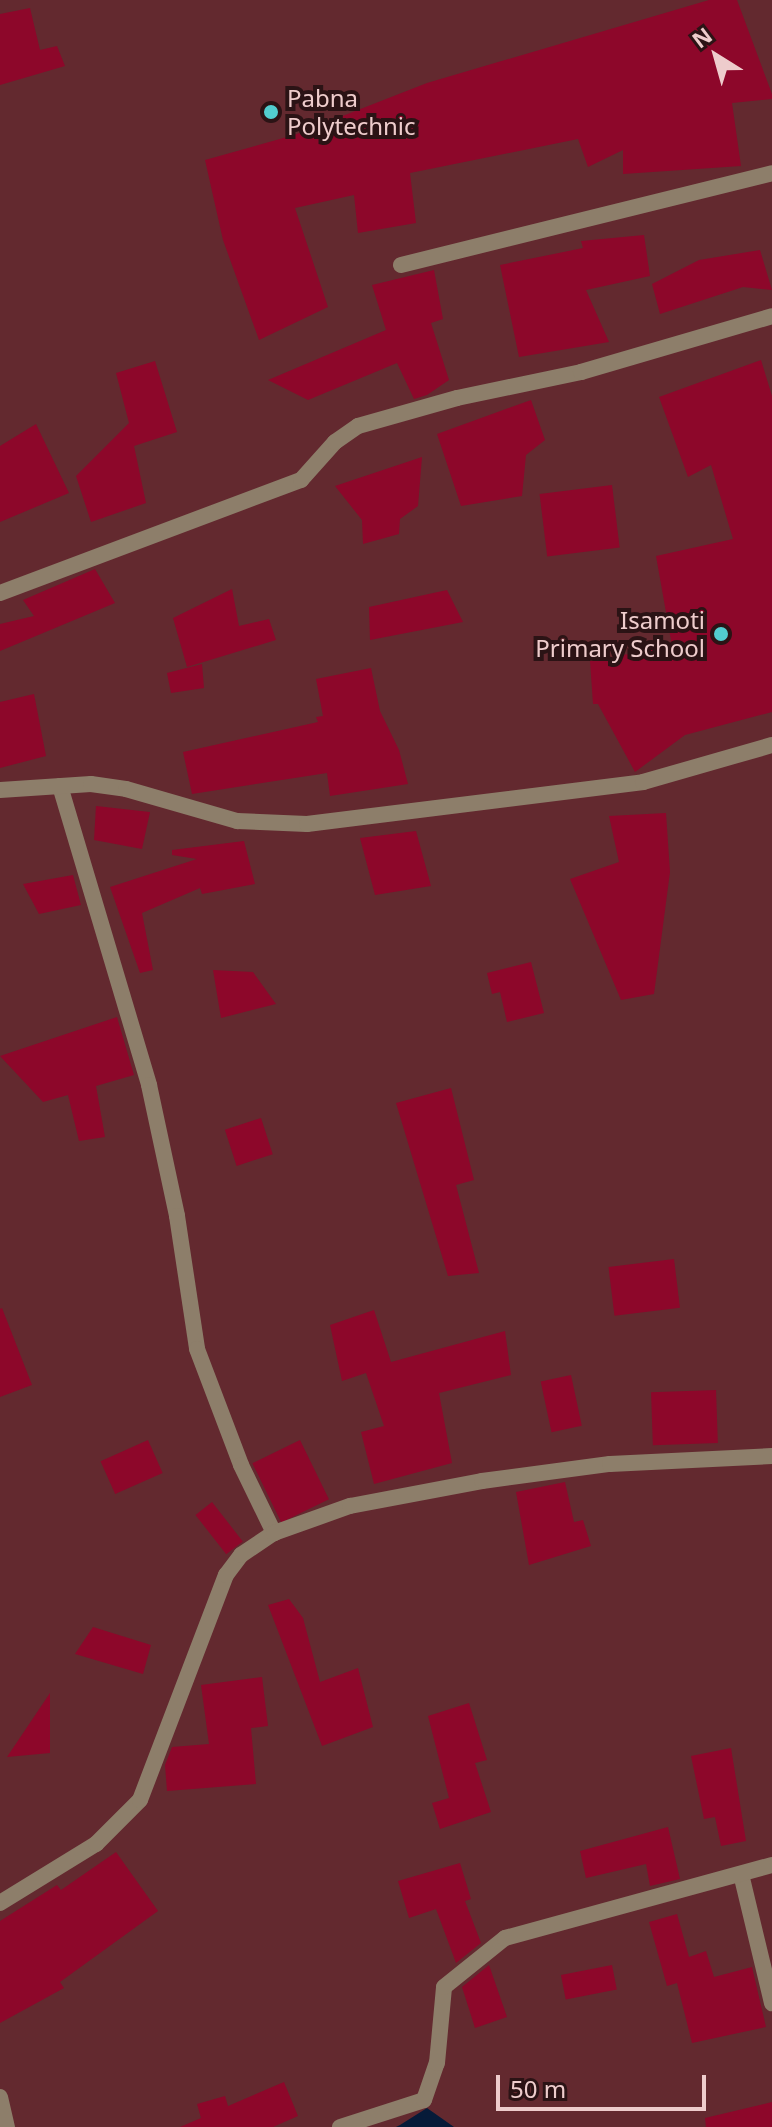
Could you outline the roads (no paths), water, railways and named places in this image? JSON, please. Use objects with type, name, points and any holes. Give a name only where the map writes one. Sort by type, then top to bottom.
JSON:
[{"type":"street","points":[[401,265],[592,222],[772,173]]},
{"type":"street","points":[[0,593],[301,480],[335,442],[358,426],[457,398],[581,372],[772,316]]},
{"type":"street","points":[[0,790],[60,786],[126,789],[237,821],[307,824],[643,782],[772,745]]},
{"type":"street","points":[[60,786],[149,1085],[177,1216],[197,1349],[241,1465],[274,1533]]},
{"type":"street","points":[[0,1903],[96,1844],[140,1800],[226,1575],[241,1555],[274,1533],[350,1506],[482,1481],[610,1464],[772,1456]]},
{"type":"street","points":[[340,2127],[424,2100],[437,2063],[444,1987],[505,1938],[772,1865]]},
{"type":"street","points":[[741,1874],[772,2003]]},
{"type":"street","points":[[0,2097],[7,2127]]},
{"type":"water","points":[[427,2108],[454,2127],[396,2127],[400,2125]]},
{"type":"place","name":"Pabna Polytechnic","points":[[271,112]]},
{"type":"place","name":"Isamoti Primary School","points":[[721,634]]}]
